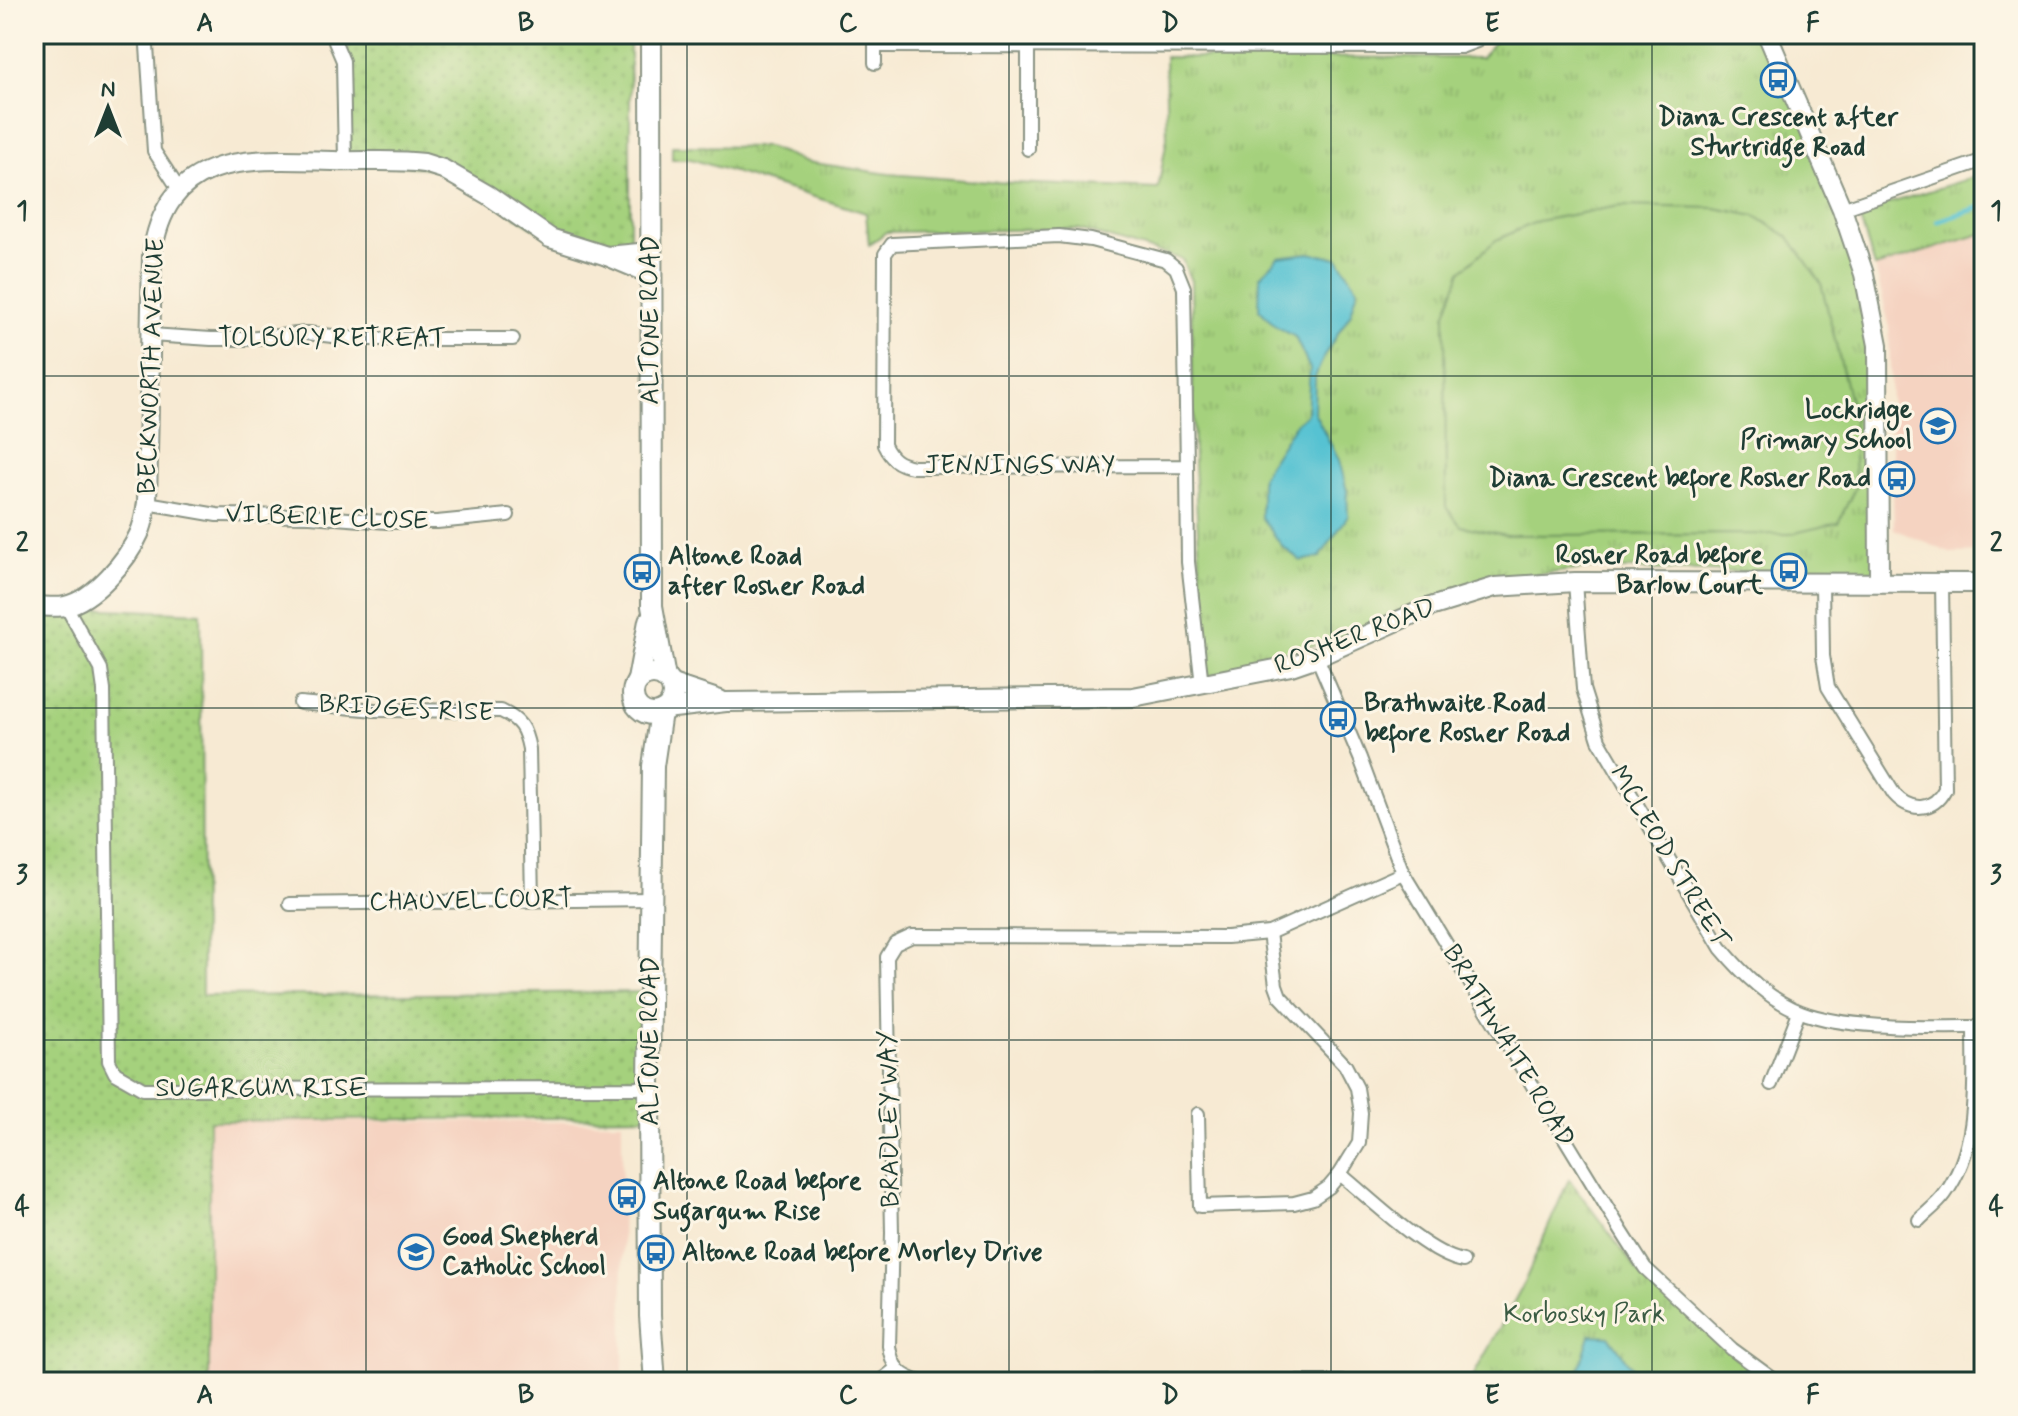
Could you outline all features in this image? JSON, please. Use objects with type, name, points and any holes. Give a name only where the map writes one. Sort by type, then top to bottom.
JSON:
[{"type":"main road","name":"ALTONE ROAD","points":[[651,34],[652,606],[667,681]]},
{"type":"main road","name":"ALTONE ROAD","points":[[638,680],[652,606]]},
{"type":"main road","points":[[652,674],[667,681],[672,697],[663,710],[651,713],[638,707],[633,693],[638,680],[652,674]]},
{"type":"main road","name":"ALTONE ROAD","points":[[638,707],[653,766]]},
{"type":"main road","name":"ALTONE ROAD","points":[[655,1382],[650,1316],[649,1085],[653,766],[663,710]]},
{"type":"main road","name":"ALTONE ROAD","points":[[645,1382],[650,1316]]},
{"type":"street","points":[[875,63],[875,40],[1028,46],[1461,47],[1477,41],[1480,34]]},
{"type":"street","points":[[1767,34],[1842,209],[1864,274],[1878,345],[1879,581]]},
{"type":"street","points":[[335,42],[343,61],[345,161]]},
{"type":"street","points":[[147,46],[154,151],[180,191]]},
{"type":"street","points":[[1028,46],[1028,149]]},
{"type":"street","name":"BECKWORTH AVENUE","points":[[66,606],[83,598],[106,580],[126,557],[141,531],[147,503],[155,232],[162,213],[180,191],[203,173],[232,163],[284,160],[405,160],[424,163],[443,169],[488,195],[550,238],[650,274]]},
{"type":"street","points":[[1842,209],[1984,160]]},
{"type":"street","name":"JENNINGS WAY","points":[[1187,466],[913,467],[899,464],[890,457],[884,445],[885,254],[892,244],[1059,236],[1091,240],[1166,260],[1176,268],[1184,288],[1187,466],[1188,562],[1202,685]]},
{"type":"street","name":"BECKWORTH AVENUE","points":[[607,256],[650,252]]},
{"type":"street","name":"TOLBURY RETREAT","points":[[151,335],[247,339],[307,333],[358,339],[513,339]]},
{"type":"street","name":"VILBERIE CLOSE","points":[[147,503],[217,515],[310,516],[387,522],[437,522],[508,515]]},
{"type":"street","name":"ROSHER ROAD","points":[[663,710],[726,702],[1133,697],[1202,685],[1317,657],[1427,608],[1495,587],[1575,582],[1984,583]]},
{"type":"street","name":"MCLEOD STREET","points":[[1575,582],[1583,689],[1599,740],[1721,948],[1743,974],[1761,990],[1799,1012],[1829,1020],[1979,1027]]},
{"type":"street","points":[[1822,582],[1823,656],[1828,687],[1894,794],[1910,807],[1921,808],[1941,797],[1945,789],[1942,583]]},
{"type":"street","points":[[34,606],[66,606]]},
{"type":"street","name":"SUGARGUM RISE","points":[[66,606],[101,669],[104,690],[109,1061],[115,1073],[143,1089],[637,1088],[649,1085]]},
{"type":"street","name":"BRATHWAITE ROAD","points":[[1317,657],[1360,758],[1403,873],[1645,1268],[1732,1349],[1777,1382]]},
{"type":"street","name":"ROSHER ROAD","points":[[667,681],[726,702]]},
{"type":"street","name":"BRIDGES RISE","points":[[300,703],[375,710],[501,711],[517,718],[525,730],[529,749],[532,900]]},
{"type":"street","name":"BRADLEY WAY","points":[[897,1368],[891,1359],[889,1346],[892,1233],[887,957],[895,944],[912,936],[1227,937],[1269,933],[1403,873]]},
{"type":"street","name":"CHAUVEL COURT","points":[[290,904],[652,899]]},
{"type":"street","points":[[1198,1114],[1200,1206],[1294,1203],[1313,1198],[1329,1187],[1340,1174],[1359,1143],[1361,1113],[1357,1088],[1345,1065],[1280,996],[1269,933]]},
{"type":"street","points":[[1771,1084],[1799,1012]]},
{"type":"street","points":[[1919,1220],[1945,1194],[1970,1136],[1979,1027]]},
{"type":"street","points":[[1340,1174],[1431,1248],[1463,1261]]},
{"type":"street","points":[[879,1382],[897,1368],[907,1379],[922,1382],[1339,1382]]},
{"type":"shaded area","name":"Lockridge Primary School","points":[[1984,233],[1984,552],[1950,553],[1894,529],[1889,324],[1875,267]]},
{"type":"shaded area","name":"Good Shepherd Catholic School","points":[[208,1121],[622,1122],[623,1382],[209,1382]]},
{"type":"green space","points":[[354,34],[630,34],[630,253],[550,238],[443,169],[345,161],[343,61]]},
{"type":"green space","points":[[1501,34],[1771,34],[1869,295],[1880,576],[1590,568],[1495,580],[1322,643],[1207,677],[1194,467],[1191,281],[1182,259],[1078,229],[886,232],[869,245],[866,213],[691,159],[672,159],[672,146],[767,147],[807,162],[889,174],[1158,189],[1167,138],[1165,57],[1481,58]]},
{"type":"green space","points":[[1984,174],[1984,233],[1875,267],[1858,213]]},
{"type":"green space","points":[[1619,206],[1715,208],[1755,216],[1789,237],[1821,283],[1853,413],[1855,488],[1838,523],[1790,534],[1507,535],[1461,526],[1446,507],[1445,316],[1461,271],[1496,240],[1538,221]]},
{"type":"green space","points":[[34,606],[201,613],[202,996],[651,992],[651,1117],[209,1121],[209,1382],[34,1382]]},
{"type":"green space","name":"Korbosky Park","points":[[1569,1179],[1639,1273],[1753,1372],[1771,1382],[1470,1382],[1524,1283]]},
{"type":"water","points":[[1309,253],[1338,258],[1358,289],[1351,313],[1325,354],[1315,377],[1314,412],[1339,460],[1347,491],[1348,516],[1320,557],[1301,561],[1283,547],[1261,517],[1261,477],[1295,424],[1307,414],[1310,369],[1295,337],[1274,325],[1259,309],[1260,277],[1278,257]]},
{"type":"water","points":[[1590,1335],[1609,1336],[1642,1382],[1575,1382]]},
{"type":"waterway","points":[[1938,221],[1984,206]]},
{"type":"place","name":"Diana Crescent after Sturtridge Road","points":[[1778,80]]},
{"type":"place","name":"Lockridge Primary School","points":[[1938,426]]},
{"type":"place","name":"Diana Crescent before Rosher Road","points":[[1897,479]]},
{"type":"place","name":"Rosher Road before Barlow Court","points":[[1789,571]]},
{"type":"place","name":"Altone Road after Rosher Road","points":[[642,572]]},
{"type":"place","name":"Brathwaite Road before Rosher Road","points":[[1338,719]]},
{"type":"place","name":"Altone Road before Sugargum Rise","points":[[627,1197]]},
{"type":"place","name":"Good Shepherd Catholic School","points":[[416,1252]]},
{"type":"place","name":"Altone Road before Morley Drive","points":[[656,1253]]}]
